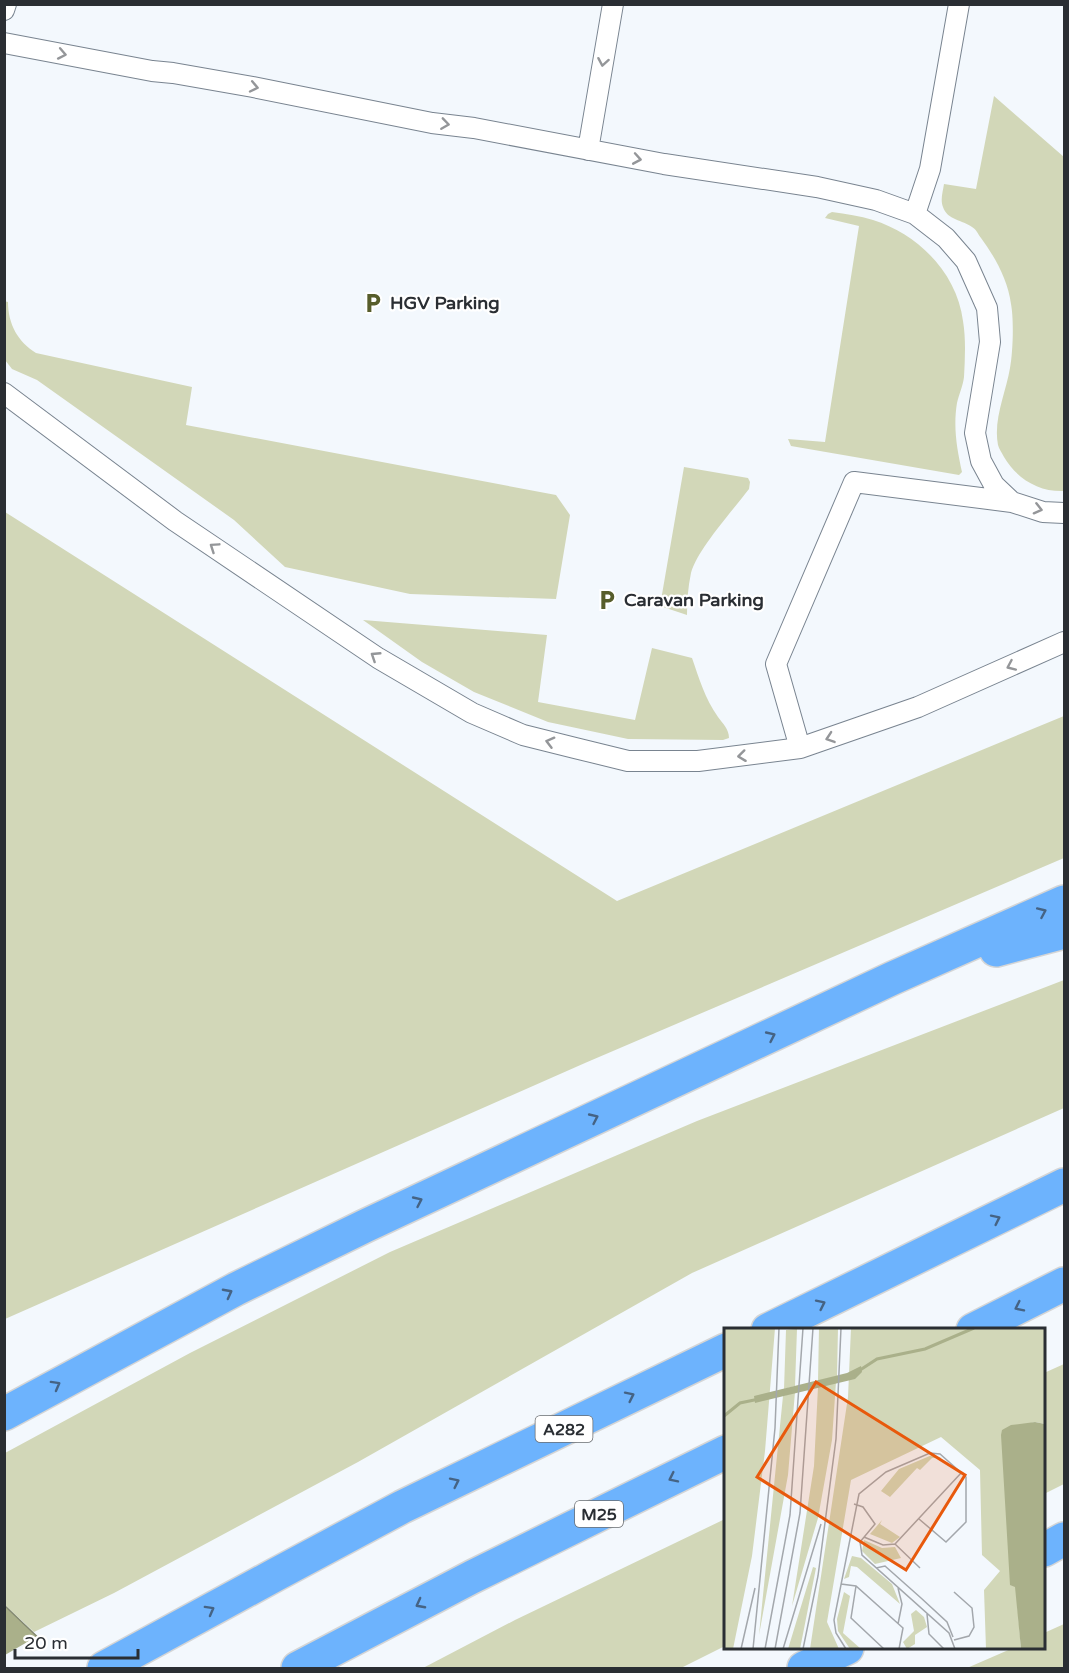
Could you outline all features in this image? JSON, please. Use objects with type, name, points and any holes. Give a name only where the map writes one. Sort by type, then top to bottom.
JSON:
[{"type":"highway","points":[[4,1414],[236,1289],[365,1226],[893,978],[1065,902]]},
{"type":"highway","points":[[893,978],[1065,932]]},
{"type":"highway","points":[[770,1328],[1065,1185]]},
{"type":"highway","points":[[975,1328],[1065,1284]]},
{"type":"highway","name":"A282","points":[[104,1668],[402,1507],[724,1351]]},
{"type":"highway","name":"M25","points":[[298,1668],[472,1577],[724,1453]]},
{"type":"highway","points":[[1045,1549],[1065,1539]]},
{"type":"highway","points":[[804,1668],[843,1649]]},
{"type":"lane","points":[[4,10],[6,4]]},
{"type":"lane","points":[[588,150],[613,4]]},
{"type":"lane","points":[[915,214],[930,169],[959,4]]},
{"type":"lane","points":[[4,43],[152,71],[253,87],[432,123],[474,128],[664,164],[817,187],[876,200],[915,214],[946,238],[966,261],[987,308],[990,342],[975,433],[981,461],[994,485],[1012,502]]},
{"type":"lane","points":[[4,393],[194,534],[378,658],[472,713],[523,735],[628,761],[698,761],[800,748],[918,707],[1065,642]]},
{"type":"lane","points":[[800,748],[776,664],[854,482],[1012,502],[1043,512],[1065,513]]},
{"type":"shaded area","points":[[994,96],[1064,157],[1064,491],[1046,489],[1022,478],[1009,465],[999,448],[997,426],[1010,368],[1012,345],[1013,318],[1007,286],[1000,269],[976,230],[948,215],[942,204],[944,184],[976,189]]},
{"type":"shaded area","points":[[832,212],[873,220],[905,235],[933,258],[953,287],[963,321],[965,342],[964,377],[955,421],[962,472],[959,475],[791,446],[788,439],[825,442],[859,226],[825,218]]},
{"type":"shaded area","points":[[4,301],[8,302],[8,310],[15,332],[36,353],[192,387],[186,425],[556,495],[570,515],[556,599],[410,594],[285,567],[234,520],[37,380],[12,369],[5,360]]},
{"type":"shaded area","points":[[684,467],[748,478],[750,482],[749,489],[700,553],[691,573],[687,615],[660,606]]},
{"type":"shaded area","points":[[5,512],[617,901],[1064,716],[1064,858],[585,1063],[5,1319]]},
{"type":"shaded area","points":[[363,620],[547,635],[538,702],[635,720],[652,648],[692,658],[706,696],[727,729],[729,738],[723,740],[628,739],[548,722],[474,692],[422,662]]},
{"type":"shaded area","points":[[1064,980],[1064,1108],[692,1273],[358,1462],[114,1593],[34,1632],[5,1605],[5,1453],[190,1353],[390,1252],[697,1121]]},
{"type":"shaded area","points":[[1064,1364],[1064,1484],[1045,1494],[1045,1373]]},
{"type":"shaded area","points":[[724,1519],[724,1646],[681,1668],[423,1668],[515,1620]]},
{"type":"shaded area","points":[[4,1605],[70,1668],[5,1668]]},
{"type":"shaded area","points":[[1064,1624],[1064,1668],[967,1668],[1011,1649],[1045,1649],[1045,1633]]},
{"type":"pier","points":[[41,1634],[73,1668],[5,1668],[5,1655]]},
{"type":"place","name":"HGV Parking","points":[[373,303]]},
{"type":"place","name":"Caravan Parking","points":[[607,600]]}]
